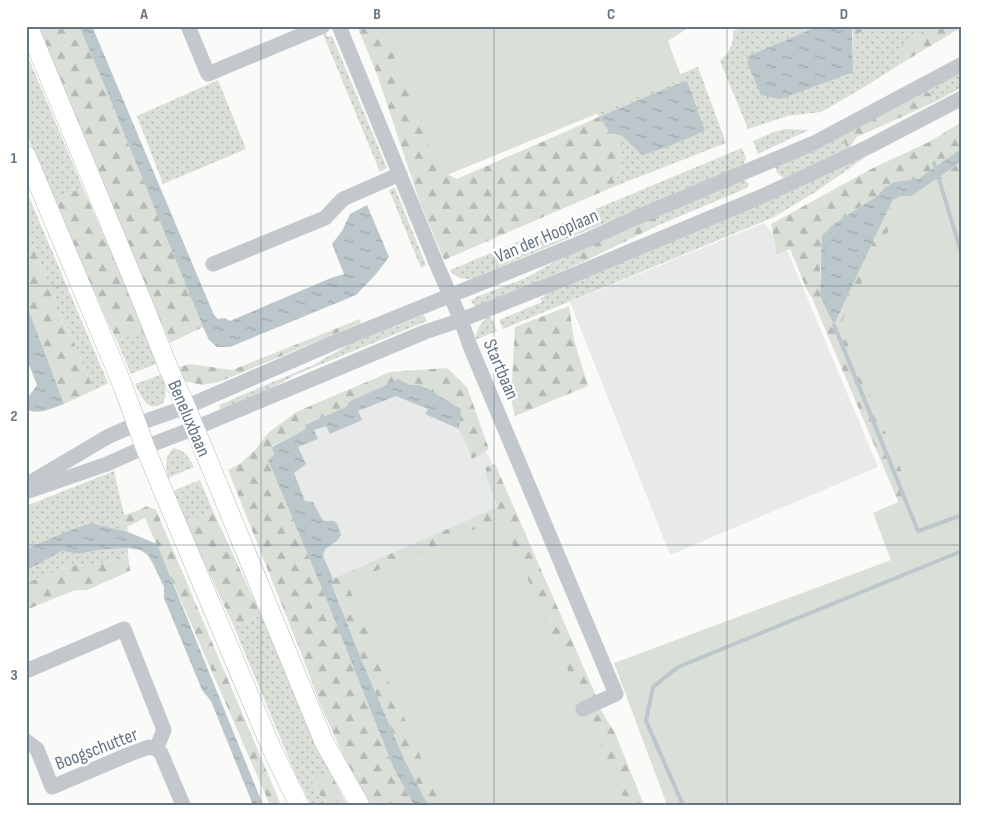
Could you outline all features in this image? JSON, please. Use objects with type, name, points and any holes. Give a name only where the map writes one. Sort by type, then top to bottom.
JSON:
[{"type":"main road","name":"Beneluxbaan","points":[[28,26],[324,742],[360,805]]},
{"type":"main road","points":[[26,155],[123,386],[145,447],[267,738],[299,805]]},
{"type":"street","points":[[188,26],[208,74],[323,26]]},
{"type":"street","name":"Startbaan","points":[[340,26],[470,346],[616,694],[583,709]]},
{"type":"street","name":"Van der Hooplaan","points":[[26,485],[109,436],[186,407],[333,343],[580,243],[814,143],[962,64]]},
{"type":"street","points":[[26,492],[107,464],[425,332],[461,320],[585,270],[767,194],[868,147],[962,98]]},
{"type":"street","points":[[213,264],[325,218],[343,199],[400,174]]},
{"type":"street","name":"Boogschutter","points":[[26,671],[124,629],[164,730],[156,749]]},
{"type":"street","name":"Boogschutter","points":[[26,741],[37,749],[52,787],[130,754],[150,747],[156,749],[161,753],[182,805]]},
{"type":"shaded area","points":[[764,223],[789,254],[878,467],[670,555],[570,302]]},
{"type":"shaded area","points":[[448,374],[518,516],[311,600],[281,460],[321,418]]},
{"type":"green space","points":[[36,26],[79,26],[203,327],[170,343]]},
{"type":"green space","points":[[357,26],[388,26],[449,175],[457,179],[599,117],[610,133],[622,136],[622,165],[613,187],[444,260],[419,200],[377,74]]},
{"type":"green space","points":[[382,26],[691,26],[668,41],[682,79],[442,177]]},
{"type":"green space","points":[[745,26],[819,26],[750,55],[853,72],[853,36],[874,26],[931,26],[924,34],[908,40],[902,53],[902,63],[821,112],[788,116],[748,129],[720,61],[730,48],[733,40],[733,31]]},
{"type":"green space","points":[[852,26],[874,26],[853,36]]},
{"type":"green space","points":[[931,26],[962,27],[902,63],[902,50],[905,43],[925,33]]},
{"type":"green space","points":[[326,33],[327,37],[332,36],[387,168],[380,172],[323,34]]},
{"type":"green space","points":[[26,52],[83,188],[54,199],[26,133]]},
{"type":"green space","points":[[698,67],[726,143],[613,187],[622,165],[622,136],[642,155],[665,148],[705,131],[662,90],[599,117],[594,109]]},
{"type":"green space","points":[[962,69],[962,87],[935,102],[931,94],[923,90]]},
{"type":"green space","points":[[218,80],[246,149],[163,184],[137,116]]},
{"type":"green space","points":[[923,90],[931,94],[935,102],[857,137],[848,149],[840,136]]},
{"type":"green space","points":[[962,122],[962,148],[918,179],[894,182],[884,188],[877,196],[834,224],[820,269],[820,296],[834,325],[892,201],[901,196],[912,196],[962,161],[928,515],[900,506],[790,249],[777,254],[771,224],[873,168],[927,143]]},
{"type":"green space","points":[[785,129],[809,130],[758,154],[753,141]]},
{"type":"green space","points":[[840,136],[848,149],[784,178],[777,172],[775,164]]},
{"type":"green space","points":[[742,148],[746,158],[743,165],[471,279],[459,278],[450,270]]},
{"type":"green space","points":[[867,156],[817,191],[774,217],[503,329],[499,320],[542,302],[540,298],[545,296],[544,292]]},
{"type":"green space","points":[[962,169],[962,805],[667,805],[614,663],[891,560],[873,513],[912,496],[840,325],[901,206],[935,182]]},
{"type":"green space","points":[[743,180],[749,184],[747,188],[659,225],[655,217]]},
{"type":"green space","points":[[26,186],[108,383],[94,390],[26,230]]},
{"type":"green space","points":[[83,188],[145,329],[117,341],[54,199]]},
{"type":"green space","points":[[395,188],[426,265],[421,268],[389,190]]},
{"type":"green space","points":[[655,217],[659,225],[581,263],[575,250]]},
{"type":"green space","points":[[26,230],[94,390],[64,404],[26,303]]},
{"type":"green space","points":[[575,250],[581,263],[476,307],[471,301],[476,297],[526,278]]},
{"type":"green space","points":[[569,306],[574,340],[588,386],[515,416],[510,395],[515,327]]},
{"type":"green space","points":[[424,315],[427,321],[295,375],[263,393],[221,412],[219,405],[313,365],[350,344]]},
{"type":"green space","points":[[490,315],[497,331],[475,340],[480,326]]},
{"type":"green space","points":[[360,319],[361,323],[219,382],[202,385],[185,381],[176,368],[190,364],[232,370]]},
{"type":"green space","points":[[145,329],[158,363],[131,374],[117,341]]},
{"type":"green space","points":[[447,368],[467,387],[489,449],[472,459],[459,429],[461,409],[420,385],[411,385],[400,381],[349,402],[346,407],[305,425],[307,429],[272,446],[274,455],[268,460],[319,581],[394,769],[414,805],[371,805],[345,759],[320,704],[228,470],[241,463],[256,449],[268,433],[296,412],[390,372]]},
{"type":"green space","points":[[163,374],[166,393],[164,401],[156,406],[150,405],[143,398],[135,384]]},
{"type":"green space","points":[[174,448],[184,453],[194,467],[168,478],[167,458]]},
{"type":"green space","points":[[495,464],[596,696],[443,805],[428,805],[405,761],[362,661],[332,584],[333,579],[498,507],[486,475],[486,467]]},
{"type":"green space","points":[[114,471],[128,532],[91,523],[26,549],[26,506]]},
{"type":"green space","points":[[200,480],[213,511],[186,523],[172,491]]},
{"type":"green space","points":[[147,506],[156,510],[281,805],[270,805],[145,518],[124,528],[115,524],[120,517]]},
{"type":"green space","points":[[213,511],[261,615],[234,627],[186,523]]},
{"type":"green space","points":[[501,518],[627,805],[441,805],[347,583]]},
{"type":"green space","points":[[128,548],[128,555],[102,563],[85,566],[73,565],[26,583],[26,571],[62,551],[79,554],[98,550]]},
{"type":"green space","points":[[128,555],[130,571],[87,590],[75,590],[26,610],[26,583],[73,565],[85,566],[102,563]]},
{"type":"green space","points":[[261,615],[329,770],[311,781],[326,805],[311,805],[295,773],[234,627]]},
{"type":"green space","points":[[599,707],[615,733],[644,805],[613,805],[576,718]]},
{"type":"green space","points":[[329,770],[347,805],[326,805],[311,781]]},
{"type":"water","points":[[79,26],[92,26],[214,315],[218,319],[225,318],[230,321],[344,274],[332,244],[342,231],[350,214],[367,205],[389,257],[377,273],[356,295],[230,347],[217,347],[209,340],[203,327]]},
{"type":"water","points":[[819,26],[852,26],[853,72],[781,99],[761,95],[747,62],[750,55]]},
{"type":"water","points":[[687,81],[705,131],[665,148],[642,155],[622,136],[610,133],[599,117],[662,90]]},
{"type":"water","points":[[962,148],[962,161],[912,196],[901,196],[892,201],[834,325],[820,296],[822,236],[834,224],[877,196],[884,188],[894,182],[918,179]]},
{"type":"water","points":[[26,303],[64,404],[40,412],[26,409],[26,400],[37,385],[26,357]]},
{"type":"water","points":[[399,379],[411,385],[420,385],[461,409],[459,429],[425,414],[428,409],[396,396],[358,411],[362,420],[330,434],[326,426],[314,430],[318,439],[298,447],[306,464],[294,473],[305,501],[313,502],[322,519],[334,521],[338,525],[341,535],[337,541],[325,549],[323,556],[333,579],[332,585],[405,761],[428,805],[414,805],[394,769],[319,581],[268,460],[274,455],[272,447],[306,429],[305,425],[346,407],[349,402]]},
{"type":"water","points":[[91,523],[128,532],[157,544],[263,805],[253,805],[211,701],[202,690],[164,598],[164,587],[148,555],[140,550],[128,548],[98,550],[79,554],[62,551],[26,571],[26,549]]},
{"type":"waterway","points":[[934,163],[962,255]]},
{"type":"waterway","points":[[834,325],[918,531],[962,515]]},
{"type":"waterway","points":[[683,805],[646,721],[653,687],[678,667],[962,551]]}]
